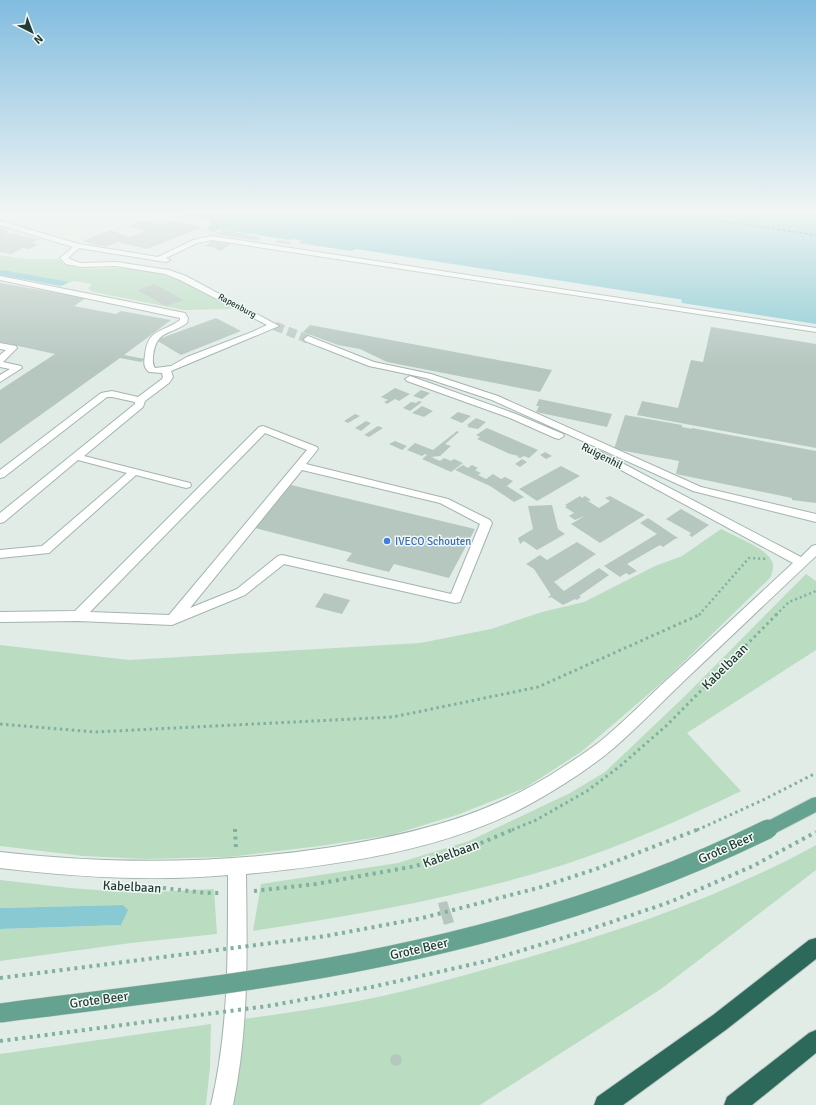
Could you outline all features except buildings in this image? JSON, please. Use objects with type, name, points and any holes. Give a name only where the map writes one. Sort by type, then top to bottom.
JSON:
[{"type":"highway","points":[[606,1105],[720,1022],[816,947]]},
{"type":"highway","points":[[735,1105],[816,1040]]},
{"type":"main road","name":"Grote Beer","points":[[0,1013],[265,977],[368,960],[468,938],[558,912],[647,882],[726,850],[816,804]]},
{"type":"street","name":"Rapenburg","points":[[71,263],[81,265],[116,264],[166,272],[184,278],[274,325],[256,334],[190,359],[166,370]]},
{"type":"street","points":[[373,263],[816,330]]},
{"type":"street","points":[[0,278],[182,315],[184,320],[180,324],[156,335],[149,344],[149,368],[158,372],[166,370],[168,377],[166,381],[140,400],[140,405],[0,519]]},
{"type":"street","points":[[308,339],[372,364],[428,376],[495,398],[697,489],[816,518]]},
{"type":"street","points":[[0,346],[13,348],[0,360]]},
{"type":"street","points":[[0,364],[18,368],[0,379]]},
{"type":"street","name":"Ruigenhil","points":[[372,364],[391,376],[410,379],[425,384],[513,416],[579,444],[802,562]]},
{"type":"street","points":[[0,476],[104,396],[112,394],[140,400]]},
{"type":"street","points":[[78,616],[263,429],[313,449],[172,620]]},
{"type":"street","points":[[77,456],[186,485]]},
{"type":"street","points":[[0,617],[78,616],[172,620],[241,592],[282,559],[455,599],[486,523],[444,501],[299,466]]},
{"type":"street","points":[[0,554],[45,550],[134,472]]},
{"type":"street","name":"Kabelbaan","points":[[0,860],[34,865],[94,870],[161,871],[237,868],[320,857],[389,845],[431,834],[491,814],[538,792],[578,767],[609,742],[816,549]]},
{"type":"street","points":[[222,1105],[235,1034],[237,868]]},
{"type":"path","points":[[0,724],[95,732],[393,717],[538,687],[701,614],[749,558],[772,560]]},
{"type":"path","name":"Kabelbaan","points":[[157,887],[206,893],[237,893],[316,884],[416,866],[474,846],[536,820],[588,791],[619,767],[666,726],[789,602],[816,591]]},
{"type":"path","points":[[0,978],[355,931],[460,908],[548,884],[632,856],[708,827],[777,794],[816,773]]},
{"type":"green space","points":[[0,263],[63,263],[77,268],[124,268],[157,273],[185,283],[233,309],[184,310],[93,292],[88,288],[92,284],[0,271]]},
{"type":"green space","points":[[721,529],[754,545],[772,560],[773,570],[770,578],[666,679],[581,752],[525,788],[457,815],[391,835],[320,846],[229,857],[145,859],[83,856],[0,846],[0,645],[129,660],[420,643],[491,629],[542,612],[584,602],[655,566],[682,556]]},
{"type":"green space","points":[[806,574],[816,581],[816,650],[687,733],[741,791],[631,840],[563,865],[487,887],[370,912],[253,931],[261,884],[398,863],[469,841],[570,793],[605,772],[685,696]]},
{"type":"green space","points":[[816,845],[816,870],[661,989],[480,1105],[234,1105],[237,1020],[331,1006],[387,995],[563,947],[638,923],[711,895],[782,863]]},
{"type":"green space","points":[[0,880],[70,888],[136,893],[214,889],[217,934],[131,943],[0,961],[0,929],[121,925],[127,910],[123,905],[0,908]]},
{"type":"green space","points":[[211,1024],[210,1067],[206,1105],[0,1105],[0,1054]]},
{"type":"water","points":[[443,263],[816,263],[816,324],[682,303],[681,299]]},
{"type":"water","points":[[2,270],[70,282],[61,286],[0,275],[0,271]]},
{"type":"water","points":[[123,905],[128,910],[121,925],[0,929],[0,908]]},
{"type":"tunnel","points":[[275,326],[308,339]]},
{"type":"place","name":"IVECO Schouten","points":[[387,541]]}]
